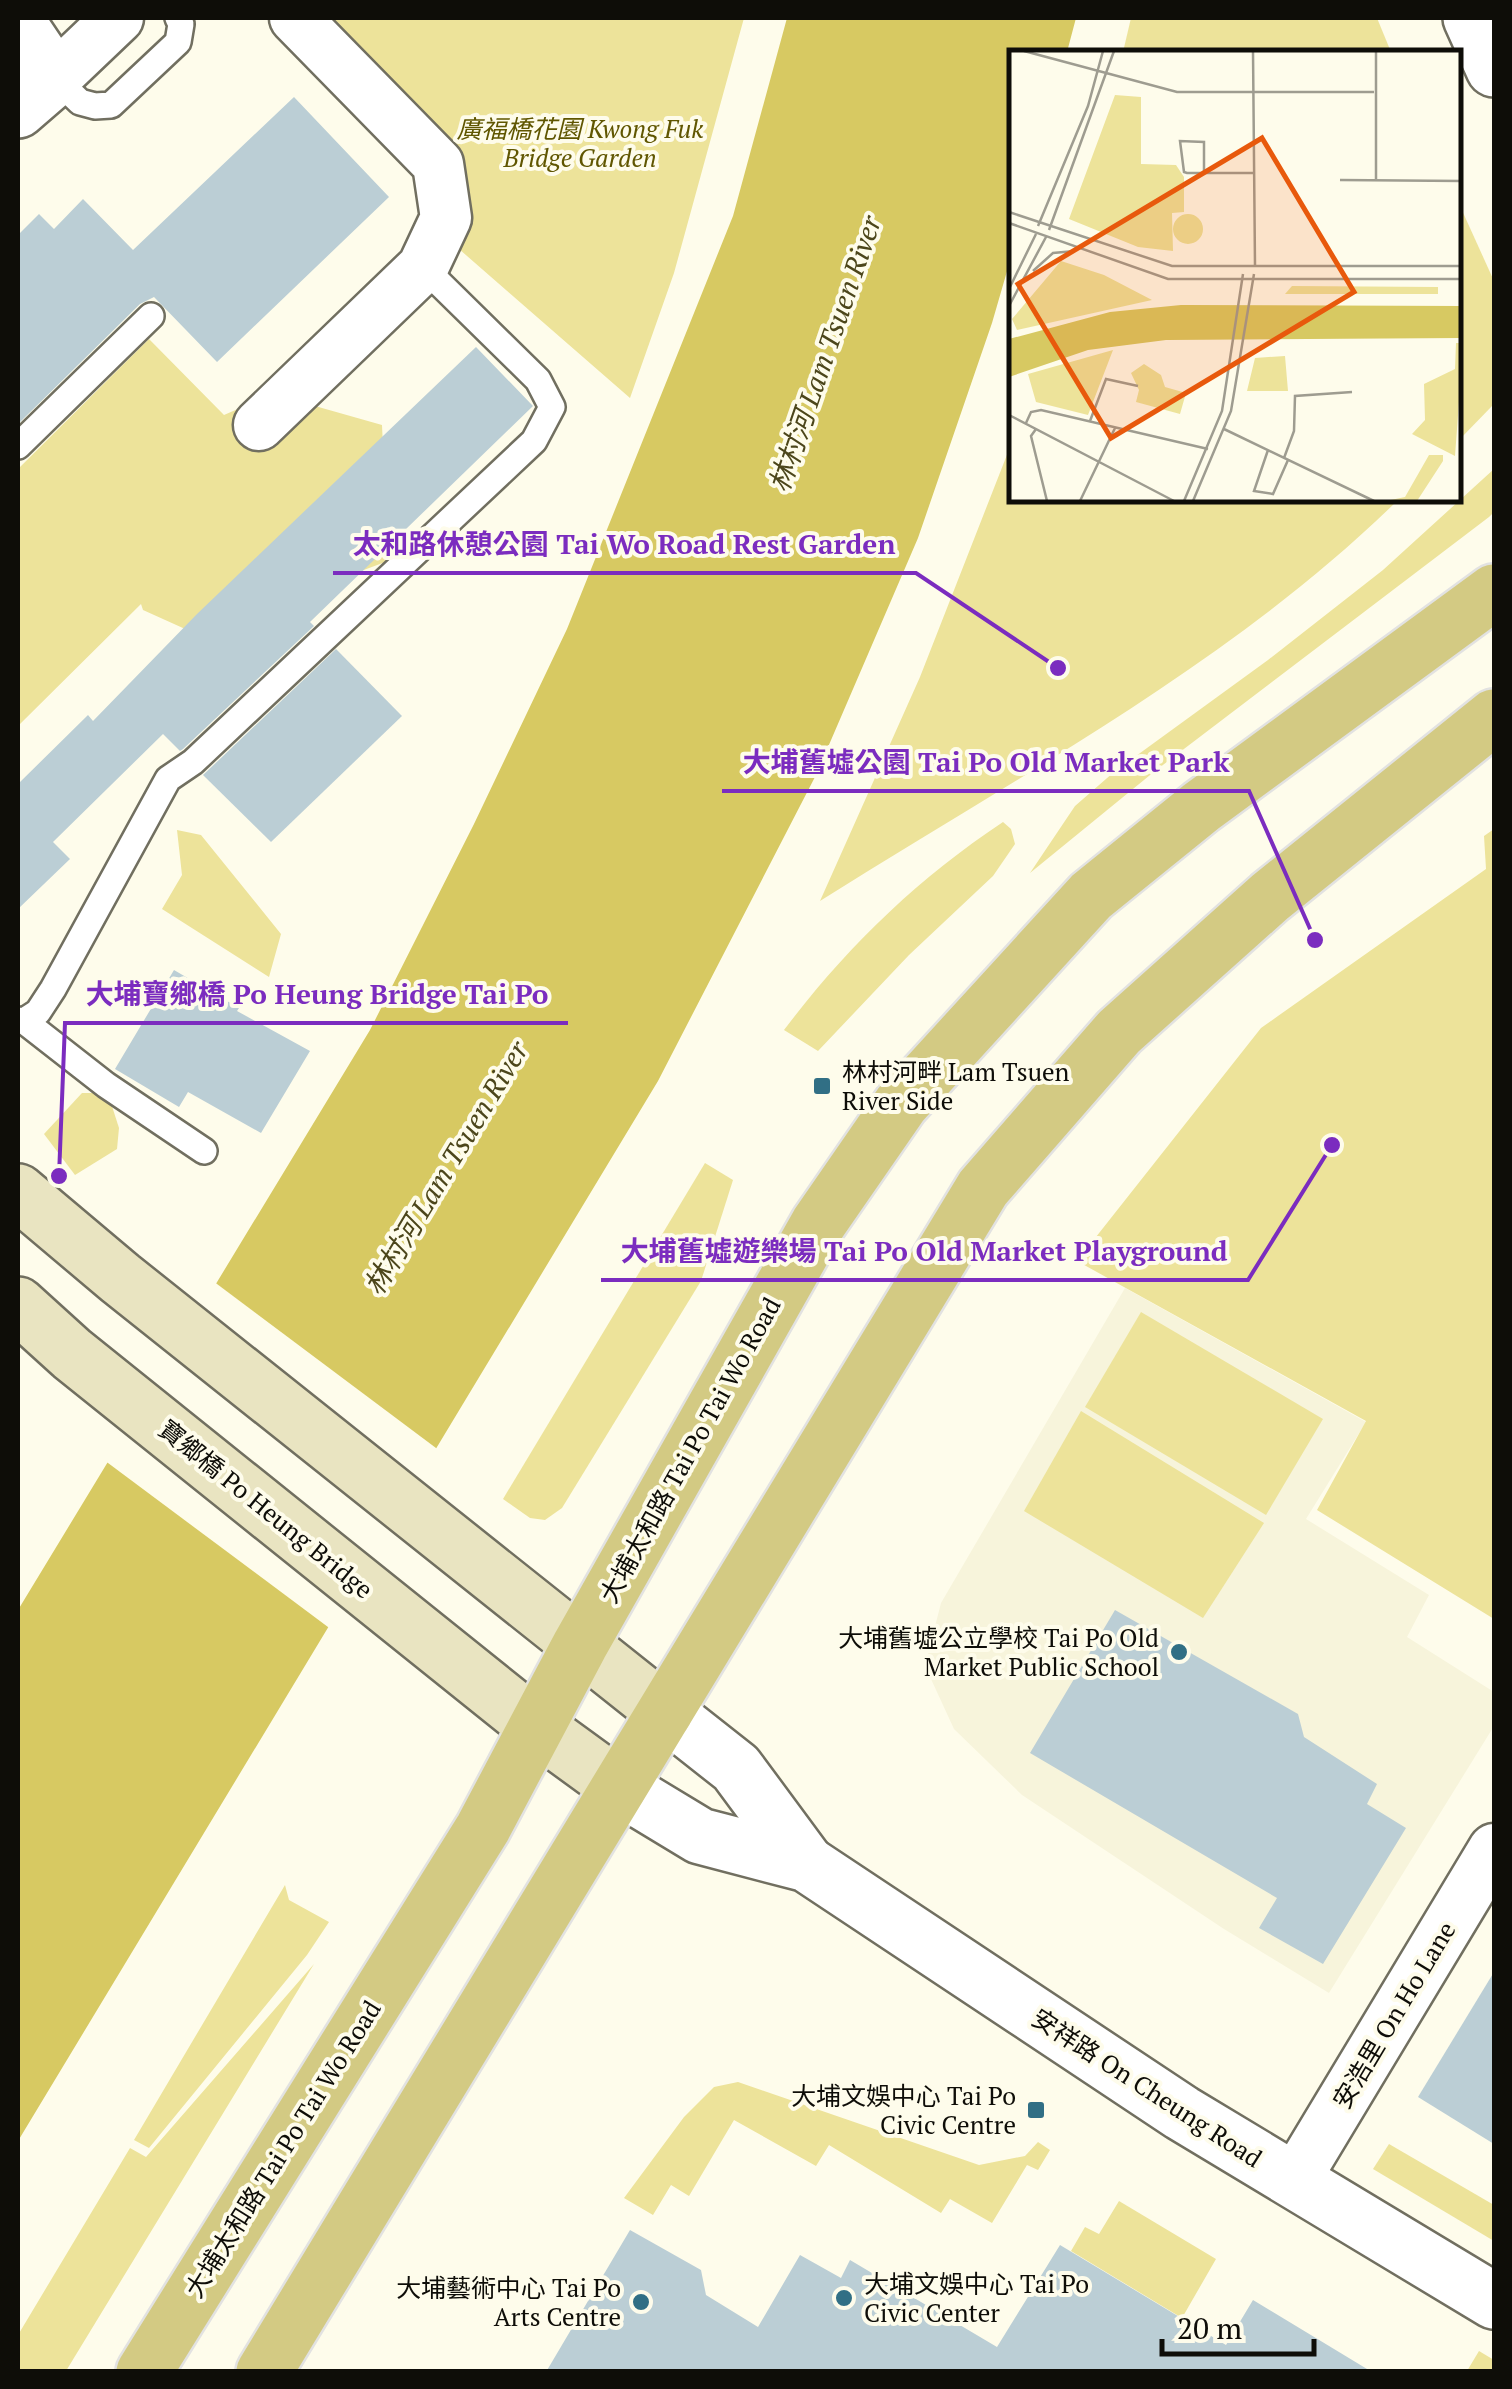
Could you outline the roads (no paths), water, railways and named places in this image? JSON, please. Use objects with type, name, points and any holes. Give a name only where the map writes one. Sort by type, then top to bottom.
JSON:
[{"type":"main road","points":[[1438,633],[1494,562]]},
{"type":"main road","name":"大埔太和路 Tai Po Tai Wo Road","points":[[144,2372],[414,1942],[538,1728],[580,1645],[818,1224],[901,1104],[1092,896],[1201,807],[1494,592]]},
{"type":"main road","points":[[264,2372],[983,1188],[1119,1032],[1270,897],[1494,717]]},
{"type":"main road","name":"安祥路 On Cheung Road","points":[[18,1192],[120,1278],[665,1712]]},
{"type":"main road","name":"寶鄉橋 Po Heung Bridge","points":[[18,1304],[72,1354],[459,1664]]},
{"type":"main road","name":"安祥路 On Cheung Road","points":[[459,1664],[619,1786]]},
{"type":"street","points":[[18,23],[36,94],[118,18]]},
{"type":"street","points":[[259,426],[423,267],[446,218],[438,164],[295,18]]},
{"type":"street","points":[[1471,18],[1494,68]]},
{"type":"street","name":"安祥路 On Cheung Road","points":[[665,1712],[736,1768],[807,1864]]},
{"type":"street","name":"安祥路 On Cheung Road","points":[[619,1786],[700,1836],[807,1864],[1075,2043],[1494,2302]]},
{"type":"street","name":"安浩里 On Ho Lane","points":[[1294,2181],[1494,1849]]},
{"type":"lane","points":[[36,94],[95,106],[111,105],[178,42],[178,18]]},
{"type":"lane","points":[[204,1151],[21,1021],[38,1012],[53,990],[168,779],[192,762],[534,442],[552,407],[538,380],[423,267]]},
{"type":"lane","points":[[18,446],[151,316]]},
{"type":"water","name":"林村河 Lam Tsuen River","points":[[787,18],[1076,18],[1068,50],[1009,50],[1009,264],[918,538],[816,775],[658,1081],[18,2141],[18,1610],[370,1030],[567,629],[733,216]]},
{"type":"place","name":"太和路休憩公園 Tai Wo Road Rest Garden","points":[[1058,668]]},
{"type":"place","name":"大埔舊墟公園 Tai Po Old Market Park","points":[[1315,940]]},
{"type":"place","name":"林村河畔 Lam Tsuen River Side","points":[[822,1086]]},
{"type":"place","name":"大埔舊墟遊樂場 Tai Po Old Market Playground","points":[[1332,1145]]},
{"type":"place","name":"大埔寶鄉橋 Po Heung Bridge Tai Po","points":[[59,1176]]},
{"type":"place","name":"大埔舊墟公立學校 Tai Po Old Market Public School","points":[[1179,1652]]},
{"type":"place","name":"大埔文娛中心 Tai Po Civic Centre","points":[[1036,2110]]},
{"type":"place","name":"大埔文娛中心 Tai Po Civic Center","points":[[844,2298]]},
{"type":"place","name":"大埔藝術中心 Tai Po Arts Centre","points":[[641,2302]]},
{"type":"park label","name":"廣福橋花園 Kwong Fuk Bridge Garden","points":[[580,144]]}]
